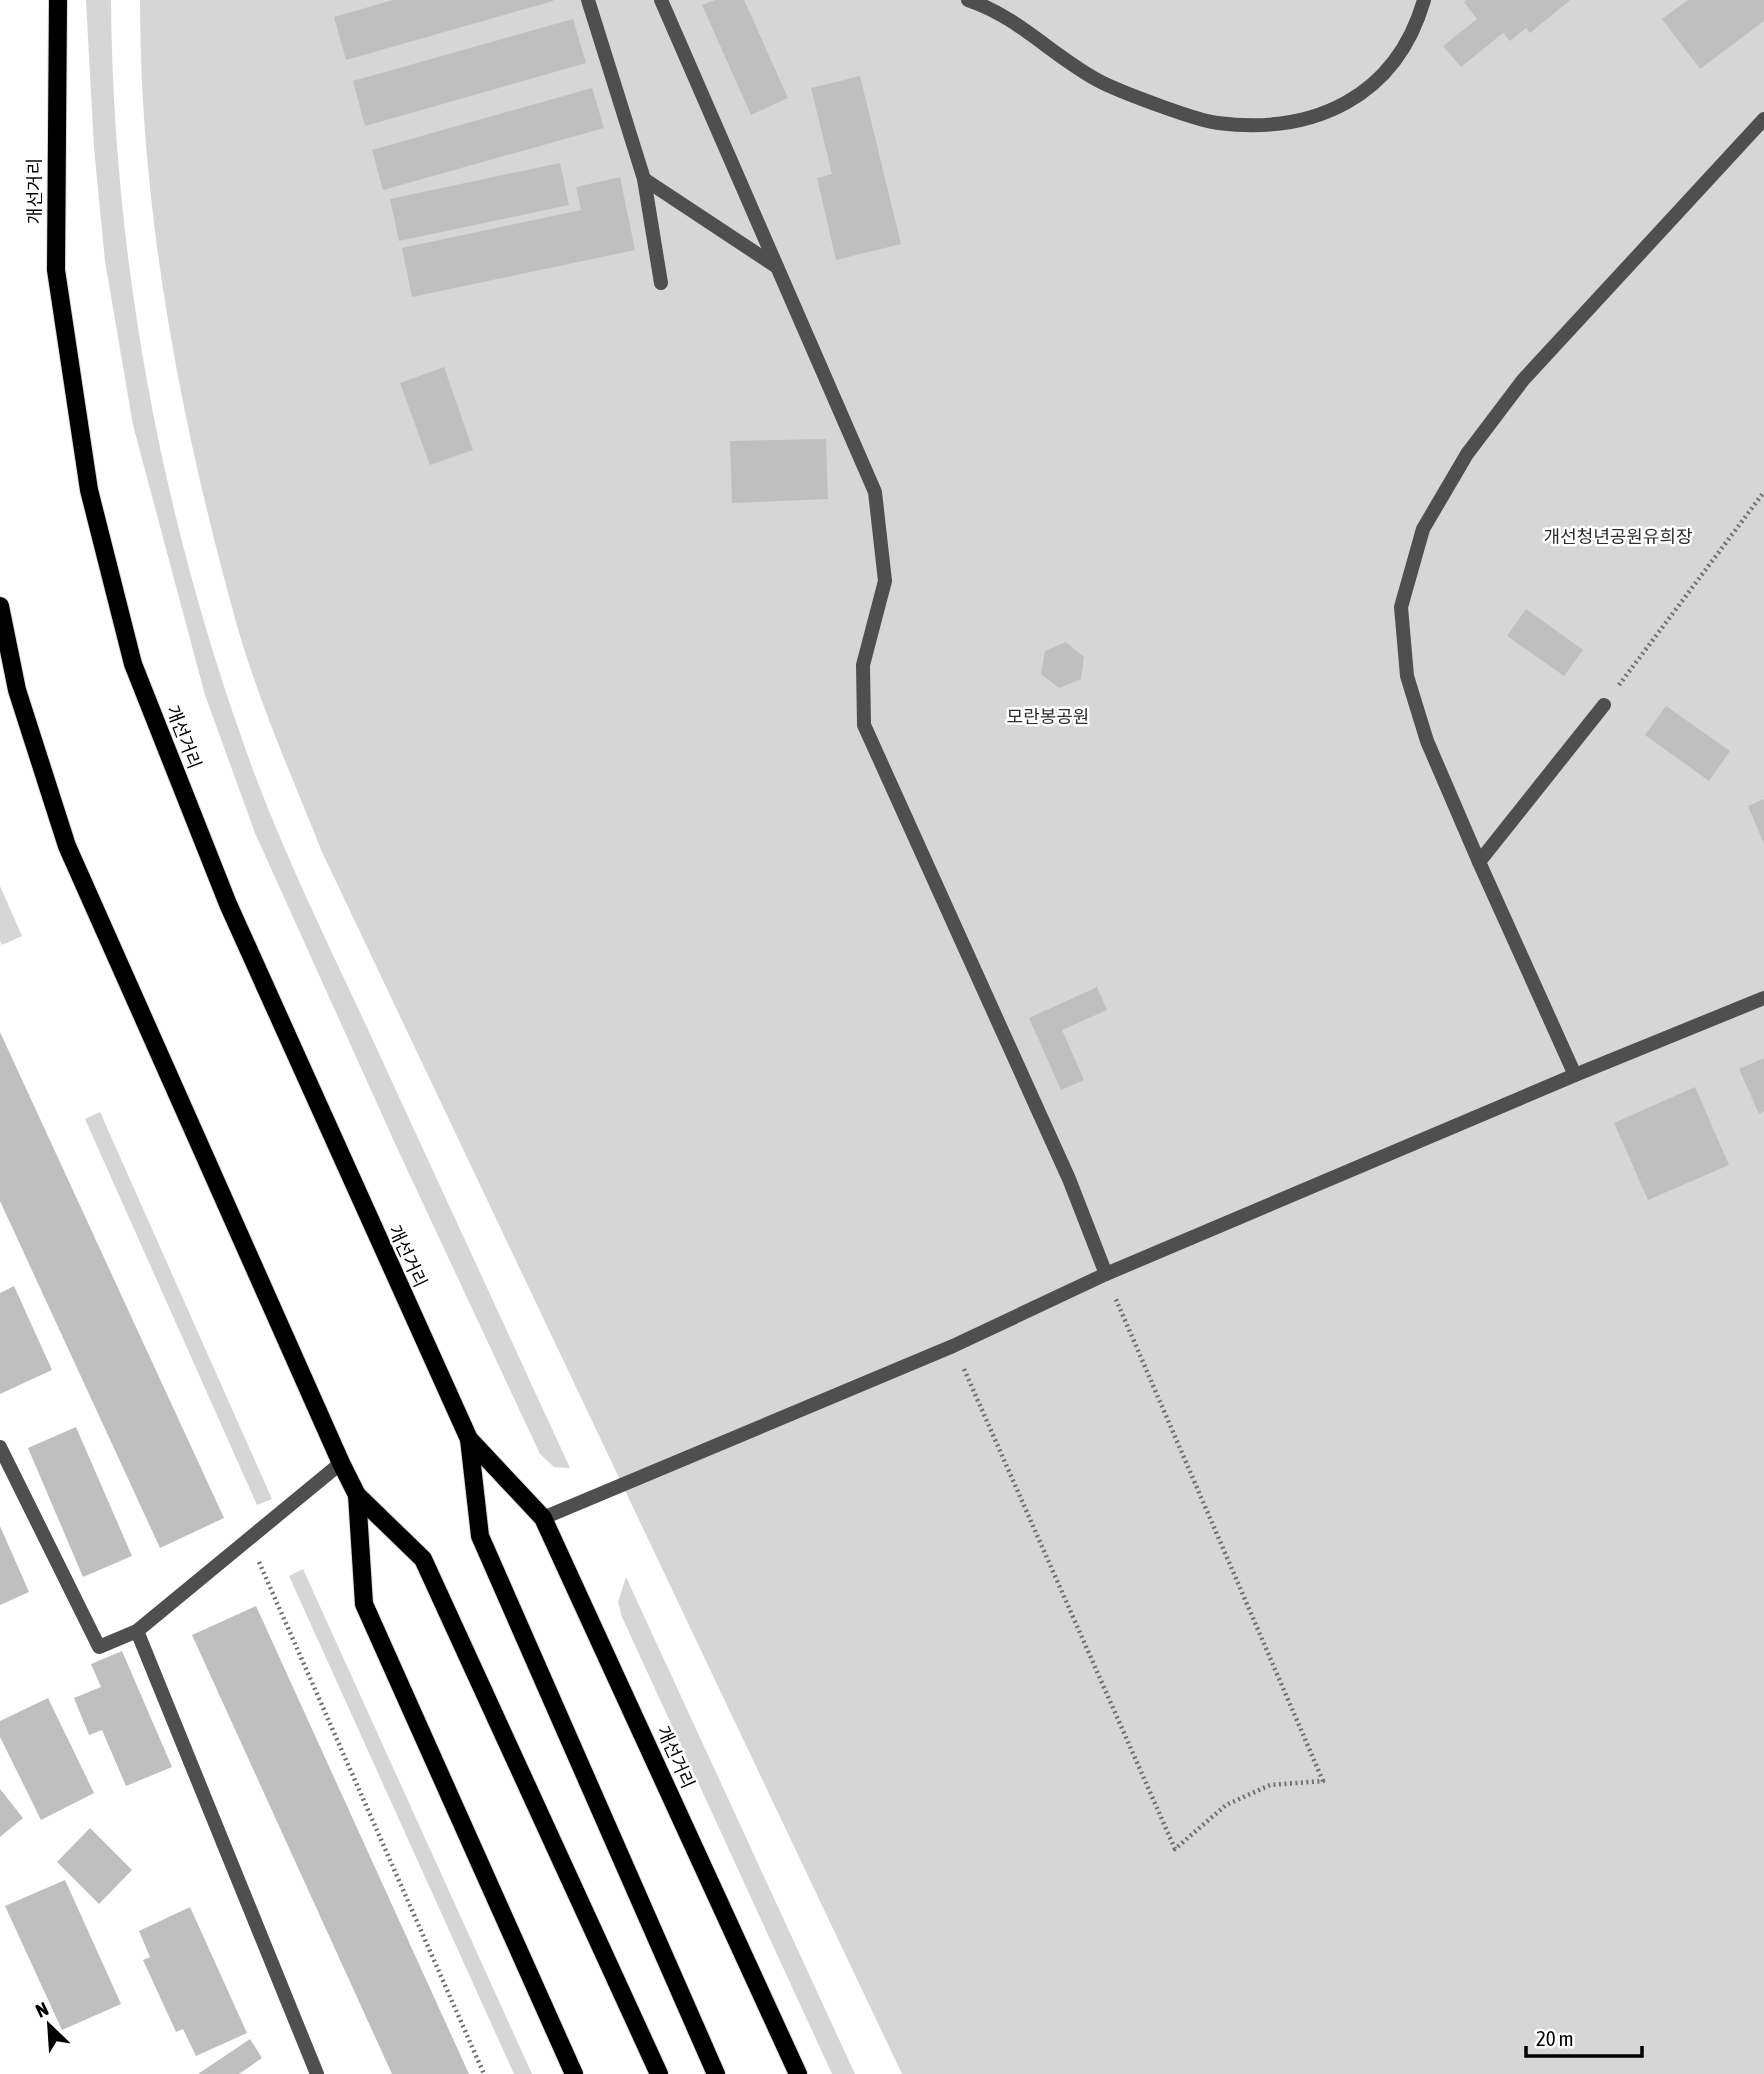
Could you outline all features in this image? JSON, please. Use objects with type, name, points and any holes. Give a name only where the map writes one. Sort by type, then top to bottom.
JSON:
[{"type":"main road","name":"개선거리","points":[[58,0],[56,270],[89,490],[133,664],[228,904],[469,1439],[480,1536],[716,2074]]},
{"type":"main road","points":[[0,606],[18,690],[68,846],[341,1463],[357,1495],[423,1559],[659,2074]]},
{"type":"main road","name":"개선거리","points":[[469,1439],[543,1518],[798,2074]]},
{"type":"main road","points":[[357,1495],[364,1604],[574,2074]]},
{"type":"street","points":[[588,0],[645,179],[661,283]]},
{"type":"street","points":[[661,0],[876,492],[886,581],[863,665],[864,725],[1069,1179],[1106,1274]]},
{"type":"street","points":[[968,0],[994,9],[1102,83],[1215,123],[1275,126],[1317,115],[1361,95],[1395,65],[1417,23],[1424,0]]},
{"type":"street","points":[[1575,1075],[1427,741],[1407,676],[1401,607],[1423,529],[1466,454],[1523,380],[1764,120]]},
{"type":"street","points":[[645,179],[778,268]]},
{"type":"street","points":[[1479,862],[1604,705]]},
{"type":"street","points":[[543,1518],[953,1346],[1106,1274],[1764,998]]},
{"type":"street","points":[[1,1454],[99,1647],[136,1631],[341,1463]]},
{"type":"street","points":[[136,1631],[317,2074]]},
{"type":"path","points":[[1604,705],[1764,492]]},
{"type":"path","points":[[953,1346],[988,1418],[1175,1849],[1226,1805],[1270,1785],[1323,1781],[1137,1353],[1106,1274]]},
{"type":"path","points":[[249,1539],[484,2074]]},
{"type":"green space","points":[[86,0],[111,0],[114,95],[131,283],[165,470],[187,562],[213,652],[243,742],[287,854],[570,1468],[554,1467],[540,1454],[398,1150],[255,833],[205,695],[133,425],[105,261],[94,148]]},
{"type":"green space","name":"모란봉공원","points":[[140,0],[1764,0],[1764,2074],[902,2074],[322,852],[267,714],[238,629],[217,552],[182,396],[168,318],[147,159]]},
{"type":"green space","points":[[0,886],[22,936],[2,945],[0,941]]},
{"type":"green space","points":[[100,1112],[272,1499],[257,1505],[85,1119]]},
{"type":"green space","points":[[303,1569],[532,2074],[514,2074],[289,1576]]},
{"type":"green space","points":[[626,1577],[855,2074],[832,2074],[622,1617],[618,1602]]},
{"type":"building","points":[[393,0],[553,1],[346,60],[334,17]]},
{"type":"building","points":[[715,0],[744,0],[788,98],[751,115],[702,5]]},
{"type":"building","points":[[1570,0],[1530,33],[1526,28],[1510,41],[1503,33],[1461,67],[1443,46],[1477,19],[1464,2]]},
{"type":"building","points":[[1688,0],[1764,0],[1764,21],[1700,69],[1662,19]]},
{"type":"building","points":[[573,19],[586,63],[365,126],[353,81]]},
{"type":"building","points":[[860,76],[901,244],[836,260],[817,178],[832,174],[811,88]]},
{"type":"building","points":[[592,88],[604,128],[383,190],[372,150]]},
{"type":"building","points":[[560,163],[569,205],[399,241],[390,199]]},
{"type":"building","points":[[620,177],[635,250],[412,297],[402,248],[581,210],[576,187]]},
{"type":"building","points":[[444,367],[473,450],[430,465],[400,383]]},
{"type":"building","points":[[826,439],[828,499],[732,503],[730,441]]},
{"type":"building","points":[[1526,609],[1583,650],[1564,676],[1507,636]]},
{"type":"building","points":[[1066,642],[1084,657],[1081,679],[1059,688],[1041,674],[1045,651]]},
{"type":"building","points":[[1666,706],[1730,751],[1709,781],[1645,735]]},
{"type":"building","points":[[1764,799],[1764,844],[1748,806]]},
{"type":"building","points":[[1097,987],[1107,1010],[1062,1030],[1084,1080],[1061,1090],[1029,1018]]},
{"type":"building","points":[[0,1032],[224,1518],[160,1548],[0,1201]]},
{"type":"building","points":[[1764,1058],[1764,1111],[1759,1114],[1739,1069]]},
{"type":"building","points":[[1695,1087],[1729,1165],[1648,1200],[1614,1123]]},
{"type":"building","points":[[14,1286],[52,1370],[0,1394],[0,1293]]},
{"type":"building","points":[[76,1427],[132,1556],[83,1577],[28,1448]]},
{"type":"building","points":[[0,1526],[29,1592],[0,1605]]},
{"type":"building","points":[[256,1606],[469,2074],[392,2074],[192,1635]]},
{"type":"building","points":[[122,1651],[172,1767],[126,1786],[102,1730],[89,1735],[74,1698],[101,1687],[91,1664]]},
{"type":"building","points":[[48,1698],[94,1793],[41,1820],[0,1737],[0,1721]]},
{"type":"building","points":[[0,1789],[23,1818],[0,1837]]},
{"type":"building","points":[[90,1828],[132,1870],[99,1904],[57,1862]]},
{"type":"building","points":[[65,1880],[121,2004],[62,2030],[5,1906]]},
{"type":"building","points":[[190,1907],[247,2033],[196,2056],[183,2029],[176,2032],[143,1960],[150,1957],[139,1931]]},
{"type":"building","points":[[250,2039],[262,2058],[239,2074],[198,2074]]},
{"type":"park label","name":"개선청년공원유희장","points":[[1618,536]]}]
